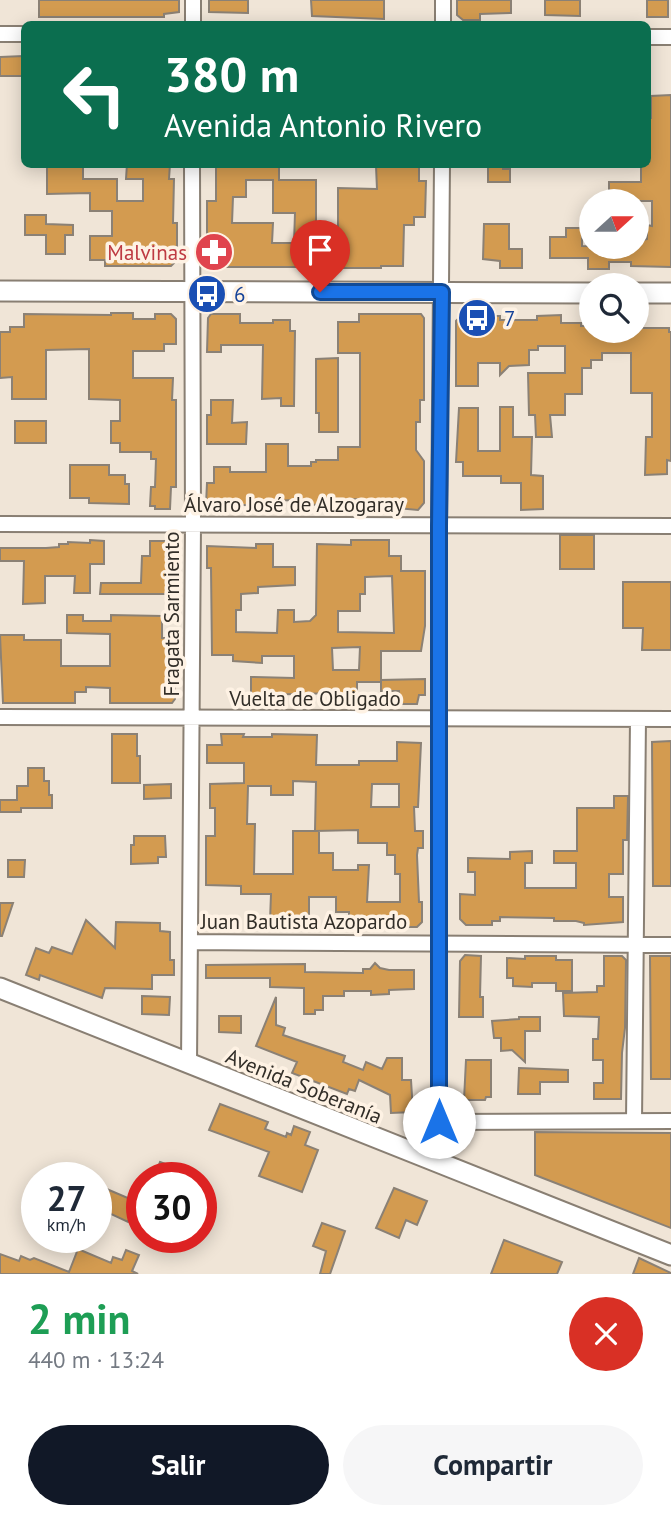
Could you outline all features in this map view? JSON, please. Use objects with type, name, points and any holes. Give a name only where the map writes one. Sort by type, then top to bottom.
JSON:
[{"type":"street","points":[[193,0],[193,21]]},
{"type":"street","points":[[443,0],[443,21]]},
{"type":"street","points":[[0,34],[21,34]]},
{"type":"street","points":[[651,37],[671,37]]},
{"type":"street","name":"Fragata Sarmiento","points":[[189,1065],[193,525],[192,168]]},
{"type":"street","points":[[434,1162],[439,1122],[442,168]]},
{"type":"street","points":[[0,291],[579,293]]},
{"type":"street","points":[[649,293],[671,293]]},
{"type":"street","name":"Álvaro José de Alzogaray","points":[[0,524],[671,526]]},
{"type":"street","name":"Vuelta de Obligado","points":[[0,718],[671,719]]},
{"type":"street","points":[[634,1121],[638,719]]},
{"type":"street","name":"Juan Bautista Azopardo","points":[[190,942],[671,945]]},
{"type":"street","name":"Avenida Soberanía","points":[[0,988],[671,1255]]},
{"type":"street","points":[[439,1122],[671,1121]]},
{"type":"building","points":[[39,0],[179,0],[179,12],[164,14],[164,17],[39,17]]},
{"type":"building","points":[[209,0],[248,0],[248,13],[209,12]]},
{"type":"building","points":[[311,0],[384,0],[384,19],[312,16]]},
{"type":"building","points":[[457,0],[511,0],[511,13],[480,14],[480,20],[463,20],[457,15]]},
{"type":"building","points":[[545,0],[580,0],[580,16],[545,15]]},
{"type":"building","points":[[647,0],[668,0],[668,17],[647,17]]},
{"type":"building","points":[[21,56],[21,76],[0,76],[0,57]]},
{"type":"building","points":[[671,95],[671,267],[631,266],[631,262],[609,262],[609,269],[588,269],[588,259],[649,259],[652,201],[649,201],[649,189],[609,189],[609,182],[641,182],[641,168],[651,168],[651,96]]},
{"type":"building","points":[[47,168],[83,168],[83,179],[117,179],[117,201],[143,201],[143,179],[126,179],[127,168],[170,168],[169,179],[174,179],[173,223],[177,223],[177,260],[171,266],[105,266],[105,260],[90,260],[90,236],[112,236],[112,211],[90,211],[90,193],[47,194]]},
{"type":"building","points":[[216,168],[279,168],[279,180],[316,180],[316,224],[312,224],[311,255],[316,255],[316,267],[213,267],[207,260],[207,201],[216,201]],"holes":[[[246,180],[273,180],[273,213],[295,213],[294,243],[272,243],[273,223],[232,223],[233,197],[246,197]]]},
{"type":"building","points":[[376,168],[419,168],[419,181],[426,181],[425,217],[414,217],[414,225],[404,225],[403,266],[338,268],[338,188],[377,189]]},
{"type":"building","points":[[488,168],[510,169],[510,182],[488,182]]},
{"type":"building","points":[[25,215],[46,215],[46,224],[73,225],[73,235],[65,235],[65,254],[46,254],[46,235],[25,235]]},
{"type":"building","points":[[484,224],[509,224],[509,249],[522,249],[522,268],[500,268],[500,261],[483,259]]},
{"type":"building","points":[[566,228],[579,228],[579,258],[550,258],[550,237],[566,237]]},
{"type":"building","points":[[133,313],[133,319],[155,319],[155,314],[171,314],[176,319],[176,344],[164,344],[164,351],[133,351],[133,378],[173,378],[172,400],[176,400],[176,487],[171,487],[170,509],[155,509],[155,506],[150,506],[151,487],[155,487],[156,459],[151,459],[151,452],[120,452],[120,443],[111,443],[111,421],[120,421],[120,400],[89,399],[89,349],[46,350],[46,399],[12,399],[12,377],[0,378],[0,332],[10,332],[10,327],[24,327],[24,314]]},
{"type":"building","points":[[211,314],[240,314],[240,323],[290,320],[290,331],[295,331],[294,406],[281,406],[281,398],[262,399],[263,345],[221,345],[221,352],[207,352],[208,318]]},
{"type":"building","points":[[359,314],[421,314],[424,318],[424,400],[420,400],[420,422],[416,422],[416,450],[424,461],[424,503],[418,510],[375,506],[375,510],[360,509],[360,499],[333,500],[333,504],[309,505],[309,502],[294,500],[251,502],[251,505],[206,505],[207,483],[214,483],[214,467],[230,467],[230,472],[266,472],[266,444],[288,444],[288,466],[311,466],[311,462],[316,460],[338,460],[338,447],[360,447],[360,353],[338,353],[338,322],[359,322]]},
{"type":"building","points":[[561,315],[561,323],[579,323],[579,343],[649,343],[649,328],[669,328],[671,461],[667,460],[667,474],[645,475],[646,437],[652,437],[652,393],[631,393],[631,353],[602,353],[602,360],[591,360],[591,368],[582,368],[582,394],[565,394],[565,415],[550,415],[552,437],[536,437],[535,415],[529,415],[528,373],[565,373],[565,346],[538,346],[538,350],[529,350],[529,365],[509,366],[500,375],[500,363],[478,363],[478,386],[456,386],[456,321],[461,316],[537,320],[537,316]]},
{"type":"building","points":[[338,358],[338,432],[319,432],[319,413],[316,413],[316,359]]},
{"type":"building","points":[[211,400],[233,400],[232,423],[247,422],[246,444],[207,444],[207,415],[211,415]]},
{"type":"building","points":[[500,407],[513,407],[513,437],[532,437],[531,475],[543,476],[543,509],[521,510],[521,483],[501,483],[501,476],[463,476],[463,462],[456,462],[459,408],[478,408],[478,451],[500,451]]},
{"type":"building","points":[[15,421],[46,421],[46,443],[15,443]]},
{"type":"building","points":[[70,465],[109,465],[109,475],[125,475],[125,484],[129,484],[129,504],[89,503],[89,498],[70,498]]},
{"type":"building","points":[[560,535],[594,535],[594,569],[560,569]]},
{"type":"building","points":[[90,540],[104,541],[104,564],[90,564],[90,593],[74,593],[75,576],[45,576],[45,603],[23,604],[24,561],[0,561],[0,548],[59,547],[59,544],[68,542],[90,543]]},
{"type":"building","points":[[351,540],[389,540],[389,556],[401,556],[401,571],[425,571],[425,626],[421,651],[381,651],[381,682],[357,682],[357,695],[251,695],[251,677],[294,678],[294,656],[262,656],[262,663],[233,661],[233,655],[212,655],[211,568],[207,568],[207,546],[256,548],[256,544],[273,544],[273,567],[295,567],[295,585],[258,587],[258,593],[241,594],[241,610],[236,610],[236,632],[277,633],[278,610],[294,610],[294,622],[310,621],[316,615],[317,544],[351,545]],"holes":[[[392,576],[394,633],[338,632],[338,611],[360,611],[360,594],[365,594],[365,577]],[[360,647],[359,670],[333,670],[332,648]]]},
{"type":"building","points":[[150,541],[170,541],[170,559],[176,559],[174,594],[100,594],[101,583],[141,583],[142,556],[150,556]]},
{"type":"building","points":[[623,582],[671,582],[671,650],[642,650],[643,628],[623,628]]},
{"type":"building","points":[[67,615],[83,615],[83,621],[111,621],[111,615],[162,616],[162,638],[175,638],[175,699],[172,703],[110,703],[110,688],[86,687],[86,692],[75,692],[75,703],[3,703],[0,635],[24,635],[24,640],[61,640],[61,666],[110,666],[110,634],[67,633]]},
{"type":"building","points":[[425,679],[425,695],[419,695],[417,704],[399,704],[399,691],[381,691],[381,680]]},
{"type":"building","points":[[112,734],[137,734],[140,783],[112,783]]},
{"type":"building","points":[[221,734],[244,734],[243,737],[272,737],[272,734],[317,735],[316,765],[359,765],[359,761],[397,761],[397,742],[421,743],[418,807],[414,807],[415,831],[423,831],[423,848],[418,848],[417,855],[422,922],[417,927],[349,927],[349,912],[336,912],[336,897],[309,897],[309,918],[303,918],[303,921],[270,921],[271,894],[241,894],[241,886],[206,885],[206,836],[215,836],[215,808],[210,808],[210,784],[244,783],[244,763],[207,763],[207,745],[222,745]],"holes":[[[293,781],[316,782],[315,831],[293,831],[293,874],[254,874],[255,824],[247,824],[248,786],[271,786],[271,795],[293,795]],[[372,784],[399,784],[399,807],[371,807]],[[358,830],[358,843],[387,843],[387,855],[395,855],[395,874],[400,874],[400,902],[367,902],[369,865],[358,865],[358,870],[333,870],[333,853],[319,853],[319,831],[315,831]]]},
{"type":"building","points":[[671,741],[671,886],[653,886],[652,742]]},
{"type":"building","points":[[28,768],[44,768],[44,781],[49,781],[49,795],[52,795],[52,808],[21,808],[21,812],[0,812],[0,800],[17,800],[17,786],[28,786]]},
{"type":"building","points":[[171,784],[171,798],[144,799],[144,785]]},
{"type":"building","points":[[614,796],[628,796],[627,840],[623,840],[623,874],[609,874],[609,897],[623,897],[623,922],[584,925],[576,921],[554,921],[554,918],[500,917],[500,921],[492,921],[492,925],[466,925],[460,919],[460,894],[475,895],[475,872],[468,872],[468,858],[510,859],[510,852],[532,851],[532,863],[525,863],[525,888],[576,888],[576,863],[554,863],[554,851],[577,851],[577,808],[614,808]]},
{"type":"building","points":[[134,836],[165,836],[166,857],[158,857],[158,863],[131,864]]},
{"type":"building","points":[[8,860],[25,860],[24,877],[8,877]]},
{"type":"building","points":[[0,903],[13,903],[2,936],[0,936]]},
{"type":"building","points":[[86,920],[115,948],[116,922],[160,923],[160,931],[170,932],[170,960],[174,960],[174,975],[152,975],[152,989],[105,988],[102,998],[40,975],[39,980],[26,975],[36,948],[49,953],[52,947],[72,954]]},
{"type":"building","points":[[465,955],[481,956],[480,997],[483,997],[483,1017],[459,1017],[460,961]]},
{"type":"building","points":[[525,956],[556,956],[556,960],[572,960],[572,991],[556,991],[556,983],[532,983],[532,987],[513,986],[513,978],[507,978],[507,958],[525,959]]},
{"type":"building","points":[[604,956],[622,956],[626,960],[621,1099],[594,1099],[594,1083],[603,1083],[603,1060],[593,1060],[593,1039],[598,1039],[599,1017],[564,1016],[563,993],[597,992],[597,986],[604,986]]},
{"type":"building","points":[[650,956],[671,956],[671,1079],[651,1079]]},
{"type":"building","points":[[375,963],[380,968],[389,970],[414,970],[414,989],[389,990],[389,994],[371,995],[371,991],[344,991],[344,996],[323,996],[323,1010],[315,1010],[315,1014],[304,1014],[304,988],[270,987],[270,978],[206,978],[206,965],[305,964],[305,972],[363,973],[363,969],[370,969]]},
{"type":"building","points":[[142,996],[170,997],[169,1015],[142,1014]]},
{"type":"building","points":[[276,997],[276,1025],[285,1028],[283,1035],[345,1056],[343,1062],[363,1070],[366,1062],[382,1069],[387,1058],[402,1058],[402,1080],[411,1080],[413,1112],[391,1113],[390,1095],[359,1080],[355,1091],[349,1089],[347,1094],[292,1073],[297,1062],[256,1046]]},
{"type":"building","points":[[219,1016],[241,1016],[241,1033],[219,1032]]},
{"type":"building","points":[[540,1017],[540,1031],[525,1031],[525,1062],[512,1050],[501,1051],[501,1038],[494,1038],[492,1021]]},
{"type":"building","points":[[466,1060],[491,1060],[491,1097],[486,1097],[485,1100],[464,1100]]},
{"type":"building","points":[[519,1068],[568,1070],[568,1082],[540,1082],[540,1094],[518,1094]]},
{"type":"building","points":[[220,1104],[268,1122],[265,1129],[286,1137],[287,1133],[291,1135],[294,1126],[310,1132],[305,1145],[318,1150],[302,1192],[259,1176],[269,1152],[209,1130]]},
{"type":"building","points":[[535,1132],[671,1133],[671,1228],[535,1175]]},
{"type":"building","points":[[394,1188],[427,1201],[417,1225],[406,1220],[399,1238],[376,1228]]},
{"type":"building","points":[[112,1191],[126,1197],[126,1221],[112,1214]]},
{"type":"building","points":[[322,1223],[345,1231],[330,1274],[320,1274],[326,1251],[313,1246]]},
{"type":"building","points":[[504,1240],[562,1262],[557,1274],[491,1274]]},
{"type":"building","points":[[126,1250],[126,1253],[139,1255],[132,1271],[138,1274],[0,1274],[0,1254],[19,1261],[21,1256],[30,1260],[34,1258],[69,1272],[76,1253],[87,1253],[111,1263],[113,1257],[122,1260]]},
{"type":"building","points":[[639,1258],[671,1273],[671,1274],[633,1274]]},
{"type":"place","name":"Malvinas","points":[[214,252]]},
{"type":"place","name":"6","points":[[207,294]]},
{"type":"place","name":"7","points":[[477,318]]},
{"type":"route","points":[[320,292],[442,292],[439,526],[439,1122]]}]
